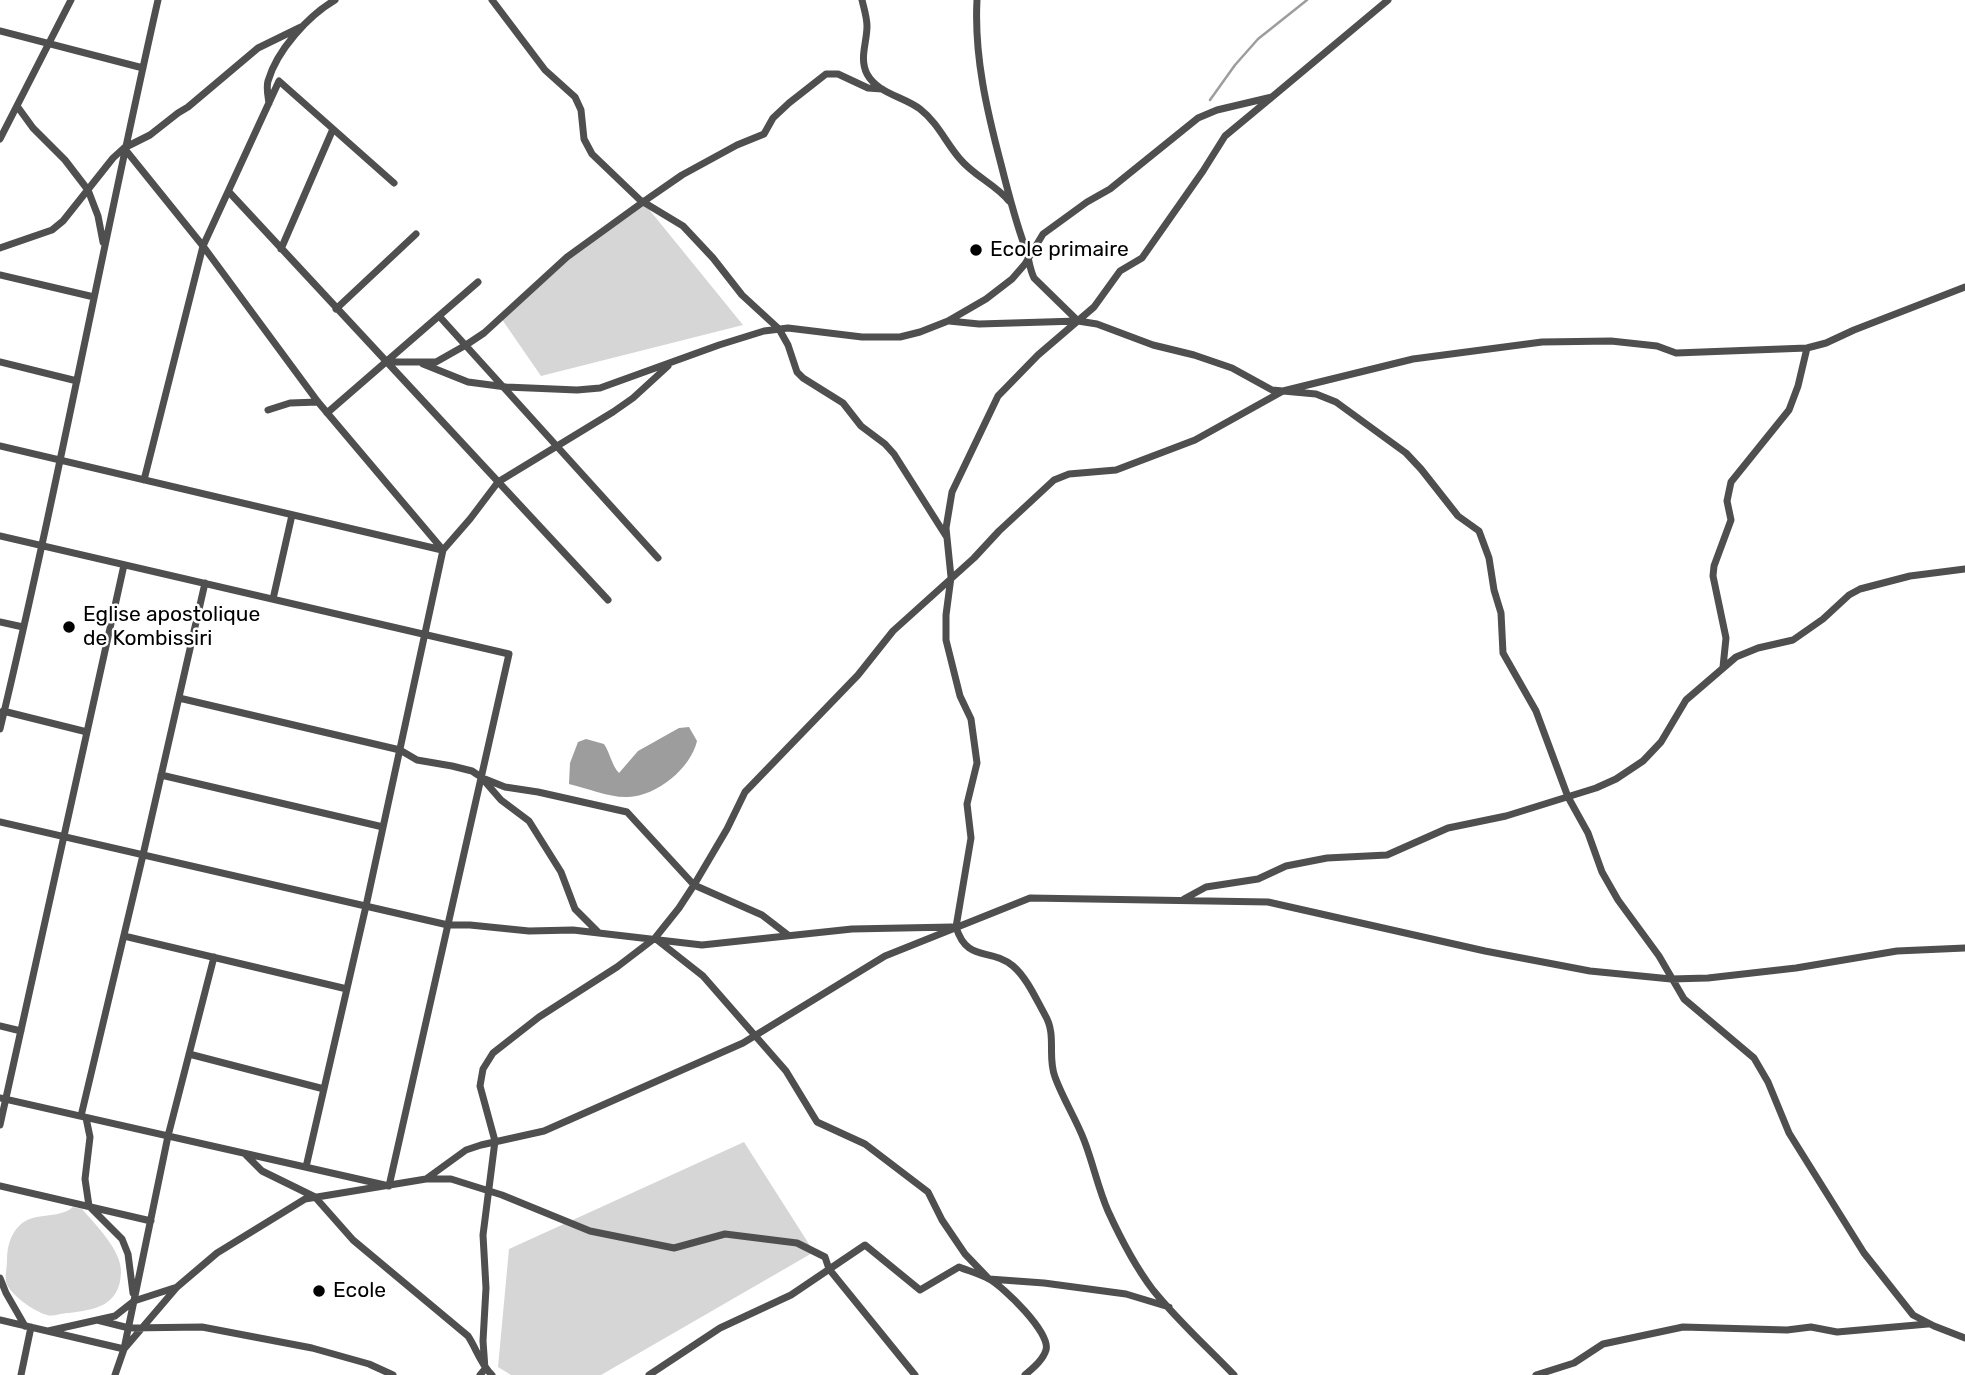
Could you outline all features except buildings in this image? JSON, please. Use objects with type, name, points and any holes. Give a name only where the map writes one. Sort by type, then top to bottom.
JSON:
[{"type":"street","points":[[0,139],[71,0]]},
{"type":"street","points":[[0,729],[158,0]]},
{"type":"street","points":[[0,248],[52,230],[63,221],[124,148],[150,135],[188,107],[258,48],[301,27],[335,0]]},
{"type":"street","points":[[492,0],[545,70],[575,97],[582,110],[584,139],[592,154],[643,202],[683,226],[742,295],[779,329],[788,345],[797,372],[843,403],[861,426],[885,444],[947,536]]},
{"type":"street","points":[[862,0],[867,26],[864,64],[875,86],[920,109],[944,134],[960,159],[972,171],[999,189],[1012,205]]},
{"type":"street","points":[[978,0],[976,29],[986,108],[1034,278],[1078,321]]},
{"type":"street","points":[[1234,1375],[1153,1289],[1108,1211],[1084,1139],[1054,1076],[1051,1061],[1052,1035],[1048,1020],[1016,968],[1006,961],[965,947],[956,927],[971,838],[967,804],[976,763],[971,719],[960,696],[946,640],[951,578],[947,536],[948,507],[952,492],[998,396],[1038,355],[1094,307],[1120,271],[1142,258],[1203,172],[1224,136],[1388,0]]},
{"type":"street","points":[[269,104],[268,81],[282,54],[301,27]]},
{"type":"street","points":[[0,31],[143,68]]},
{"type":"street","points":[[385,362],[436,362],[466,345],[484,333],[567,257],[643,202],[682,175],[737,145],[764,134],[773,118],[826,74],[838,74],[868,88],[882,89]]},
{"type":"street","points":[[144,480],[204,247],[279,81],[394,183]]},
{"type":"street","points":[[423,363],[468,382],[503,387],[577,390],[600,388],[719,345],[779,329],[862,337],[900,337],[948,321],[986,299],[1012,279],[1042,234],[1111,189],[1198,118],[1217,110],[1272,97]]},
{"type":"street","points":[[17,106],[88,190],[98,216],[104,247]]},
{"type":"street","points":[[281,249],[333,129]]},
{"type":"street","points":[[124,148],[204,247],[318,402],[443,550]]},
{"type":"street","points":[[229,192],[608,600]]},
{"type":"street","points":[[336,309],[416,234]]},
{"type":"street","points":[[0,275],[94,297]]},
{"type":"street","points":[[327,413],[478,282]]},
{"type":"street","points":[[486,1373],[483,1235],[495,1141],[480,1086],[484,1069],[493,1053],[506,1040],[617,967],[655,938],[694,885],[727,830],[745,792],[858,676],[893,631],[974,558],[1054,480],[1069,474],[1116,470],[1195,440],[1283,391],[1413,359],[1542,342],[1611,341],[1657,346],[1676,353],[1807,348],[1826,343],[1965,287]]},
{"type":"street","points":[[439,316],[658,558]]},
{"type":"street","points":[[948,321],[979,324],[1078,321],[1097,324],[1153,345],[1232,368],[1272,390],[1326,397],[1406,453],[1458,516],[1479,531],[1489,558],[1501,613],[1503,653],[1536,711],[1568,797],[1588,833],[1602,872],[1618,901],[1659,956],[1684,999],[1754,1058],[1768,1083],[1789,1133],[1864,1254],[1913,1315],[1965,1338]]},
{"type":"street","points":[[1723,667],[1726,638],[1713,576],[1714,566],[1731,520],[1727,501],[1731,482],[1788,410],[1798,386],[1807,348]]},
{"type":"street","points":[[0,362],[77,380]]},
{"type":"street","points":[[306,1167],[443,550],[498,482],[633,398],[673,362]]},
{"type":"street","points":[[268,410],[290,402],[318,402]]},
{"type":"street","points":[[0,446],[443,550]]},
{"type":"street","points":[[273,599],[292,515]]},
{"type":"street","points":[[0,536],[509,654],[389,1186]]},
{"type":"street","points":[[0,1125],[3,1099],[21,1031],[124,565]]},
{"type":"street","points":[[1184,899],[1206,887],[1258,879],[1286,866],[1327,858],[1387,855],[1448,828],[1506,816],[1616,779],[1643,761],[1661,742],[1686,700],[1736,657],[1758,648],[1793,640],[1860,589],[1910,576],[1965,569]]},
{"type":"street","points":[[134,1301],[128,1254],[122,1239],[89,1206],[85,1178],[90,1137],[84,1117],[205,583]]},
{"type":"street","points":[[0,622],[23,627]]},
{"type":"street","points":[[179,698],[400,750],[417,760],[462,768],[505,787],[627,812],[694,885],[762,915],[789,935]]},
{"type":"street","points":[[2,710],[87,732]]},
{"type":"street","points":[[161,775],[383,827]]},
{"type":"street","points":[[481,777],[501,800],[529,821],[561,872],[575,909],[598,933]]},
{"type":"street","points":[[0,822],[448,925],[598,933],[702,945],[852,929],[956,927]]},
{"type":"street","points":[[426,1179],[466,1150],[544,1131],[755,1036],[885,956],[1030,898],[1268,902],[1485,951],[1590,971],[1671,979],[1783,969],[1897,951],[1965,948]]},
{"type":"street","points":[[124,936],[347,989]]},
{"type":"street","points":[[655,938],[703,976],[786,1071],[817,1122],[865,1144],[928,1192],[942,1220],[965,1254],[989,1279],[1009,1293],[1045,1339],[1046,1348],[1037,1364],[1025,1375]]},
{"type":"street","points":[[115,1375],[129,1328],[168,1136],[214,957]]},
{"type":"street","points":[[0,1026],[21,1031]]},
{"type":"street","points":[[189,1054],[324,1088]]},
{"type":"street","points":[[3,1099],[389,1186]]},
{"type":"street","points":[[243,1153],[262,1171],[315,1197],[353,1240],[468,1336],[478,1351],[486,1373]]},
{"type":"street","points":[[124,1349],[177,1287],[217,1253],[305,1199],[426,1179],[451,1179],[590,1231],[674,1248],[725,1234],[797,1243],[825,1257],[829,1269],[890,1348],[915,1375]]},
{"type":"street","points":[[0,1186],[150,1221]]},
{"type":"street","points":[[649,1375],[720,1328],[791,1295],[865,1245],[920,1290],[959,1267],[989,1279],[1045,1283],[1126,1294],[1169,1307]]},
{"type":"street","points":[[0,1278],[6,1293],[28,1327],[21,1375]]},
{"type":"street","points":[[48,1331],[115,1316],[134,1301],[177,1287]]},
{"type":"street","points":[[0,1320],[124,1349]]},
{"type":"street","points":[[97,1320],[129,1328],[202,1327],[229,1332],[312,1348],[369,1364],[393,1375]]},
{"type":"street","points":[[1536,1375],[1574,1363],[1602,1344],[1683,1327],[1776,1330],[1811,1327],[1837,1332],[1929,1323]]},
{"type":"street","points":[[474,1375],[486,1373]]},
{"type":"shaded area","points":[[643,202],[743,325],[541,376],[501,318],[554,268]]},
{"type":"shaded area","points":[[689,727],[697,741],[688,761],[671,779],[650,792],[621,797],[569,784],[570,763],[578,742],[586,739],[604,744],[619,773],[638,751],[679,728]]},
{"type":"shaded area","points":[[744,1142],[814,1252],[601,1375],[511,1375],[498,1367],[509,1249]]},
{"type":"shaded area","points":[[73,1207],[82,1209],[113,1247],[120,1264],[120,1283],[111,1299],[96,1308],[49,1315],[30,1306],[8,1287],[8,1246],[13,1233],[25,1221],[67,1211]]},
{"type":"waterway","points":[[1210,100],[1258,39],[1307,0]]},
{"type":"place","name":"Ecole primaire","points":[[976,250]]},
{"type":"place","name":"Eglise apostolique de Kombissiri","points":[[69,627]]},
{"type":"place","name":"Ecole","points":[[319,1291]]}]
